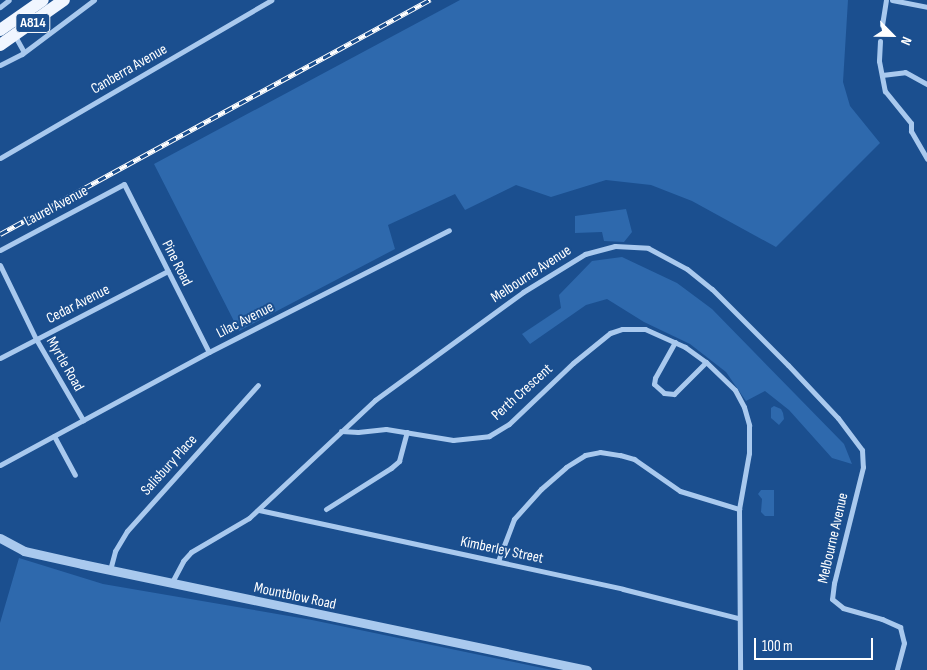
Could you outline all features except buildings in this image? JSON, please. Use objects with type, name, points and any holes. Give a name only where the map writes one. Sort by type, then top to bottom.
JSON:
[{"type":"main road","name":"A814","points":[[0,30],[43,0]]},
{"type":"main road","name":"A814","points":[[0,45],[64,0]]},
{"type":"street","points":[[0,7],[9,0]]},
{"type":"street","points":[[0,65],[24,52],[94,0]]},
{"type":"street","name":"Canberra Avenue","points":[[0,158],[270,0]]},
{"type":"street","points":[[882,25],[886,0]]},
{"type":"street","points":[[892,0],[927,7]]},
{"type":"street","points":[[14,36],[24,52]]},
{"type":"street","points":[[880,41],[879,61],[887,96],[911,123],[911,131],[927,159]]},
{"type":"street","points":[[882,76],[905,72],[927,84]]},
{"type":"street","name":"Laurel Avenue","points":[[0,250],[124,184]]},
{"type":"street","name":"Pine Road","points":[[124,184],[209,352]]},
{"type":"street","name":"Lilac Avenue","points":[[0,464],[209,352],[450,230]]},
{"type":"street","name":"Melbourne Avenue","points":[[171,584],[183,561],[191,552],[249,518],[375,400],[523,292],[585,254],[614,246],[648,248],[687,269],[720,297],[763,338],[831,411],[862,450],[863,467],[834,583],[832,599],[843,608],[882,618],[900,627],[904,643],[897,670]]},
{"type":"street","name":"Myrtle Road","points":[[0,265],[36,339],[83,420]]},
{"type":"street","name":"Cedar Avenue","points":[[0,358],[168,272]]},
{"type":"street","name":"Perth Crescent","points":[[341,431],[358,432],[386,429],[453,440],[489,436],[509,424],[573,363],[610,333],[622,329],[645,329],[675,342],[706,362],[735,390],[744,408],[749,425],[749,453],[739,509],[738,618],[740,670]]},
{"type":"street","points":[[675,342],[655,378],[654,384],[664,394],[674,394],[706,362]]},
{"type":"street","name":"Salisbury Place","points":[[110,570],[115,551],[127,531],[258,385]]},
{"type":"street","points":[[326,510],[399,461],[407,432]]},
{"type":"street","points":[[54,436],[75,475]]},
{"type":"street","points":[[498,562],[514,519],[541,489],[566,466],[585,455],[593,453],[611,452],[634,459],[680,491],[739,509]]},
{"type":"street","name":"Kimberley Street","points":[[259,510],[623,589],[738,618]]},
{"type":"street","name":"Mountblow Road","points":[[0,538],[24,551],[171,584],[587,670]]},
{"type":"shaded area","points":[[460,0],[848,0],[843,82],[850,106],[880,143],[776,247],[692,201],[651,185],[606,180],[551,197],[516,185],[465,210],[455,194],[388,225],[395,249],[239,331],[154,164]]},
{"type":"shaded area","points":[[626,209],[632,232],[624,242],[604,241],[602,232],[575,233],[575,216]]},
{"type":"shaded area","points":[[622,257],[677,283],[712,309],[844,444],[852,464],[832,458],[789,410],[765,391],[746,401],[726,372],[690,344],[644,322],[607,299],[586,305],[530,344],[522,334],[561,308],[559,295],[592,261]]},
{"type":"shaded area","points":[[774,406],[781,409],[783,413],[784,419],[779,425],[771,418],[771,408]]},
{"type":"shaded area","points":[[761,490],[774,490],[774,516],[765,516],[761,512],[762,499],[758,494]]},
{"type":"shaded area","points":[[19,558],[103,584],[312,620],[552,670],[0,670],[0,623]]},
{"type":"railway","points":[[0,234],[430,0]]}]
